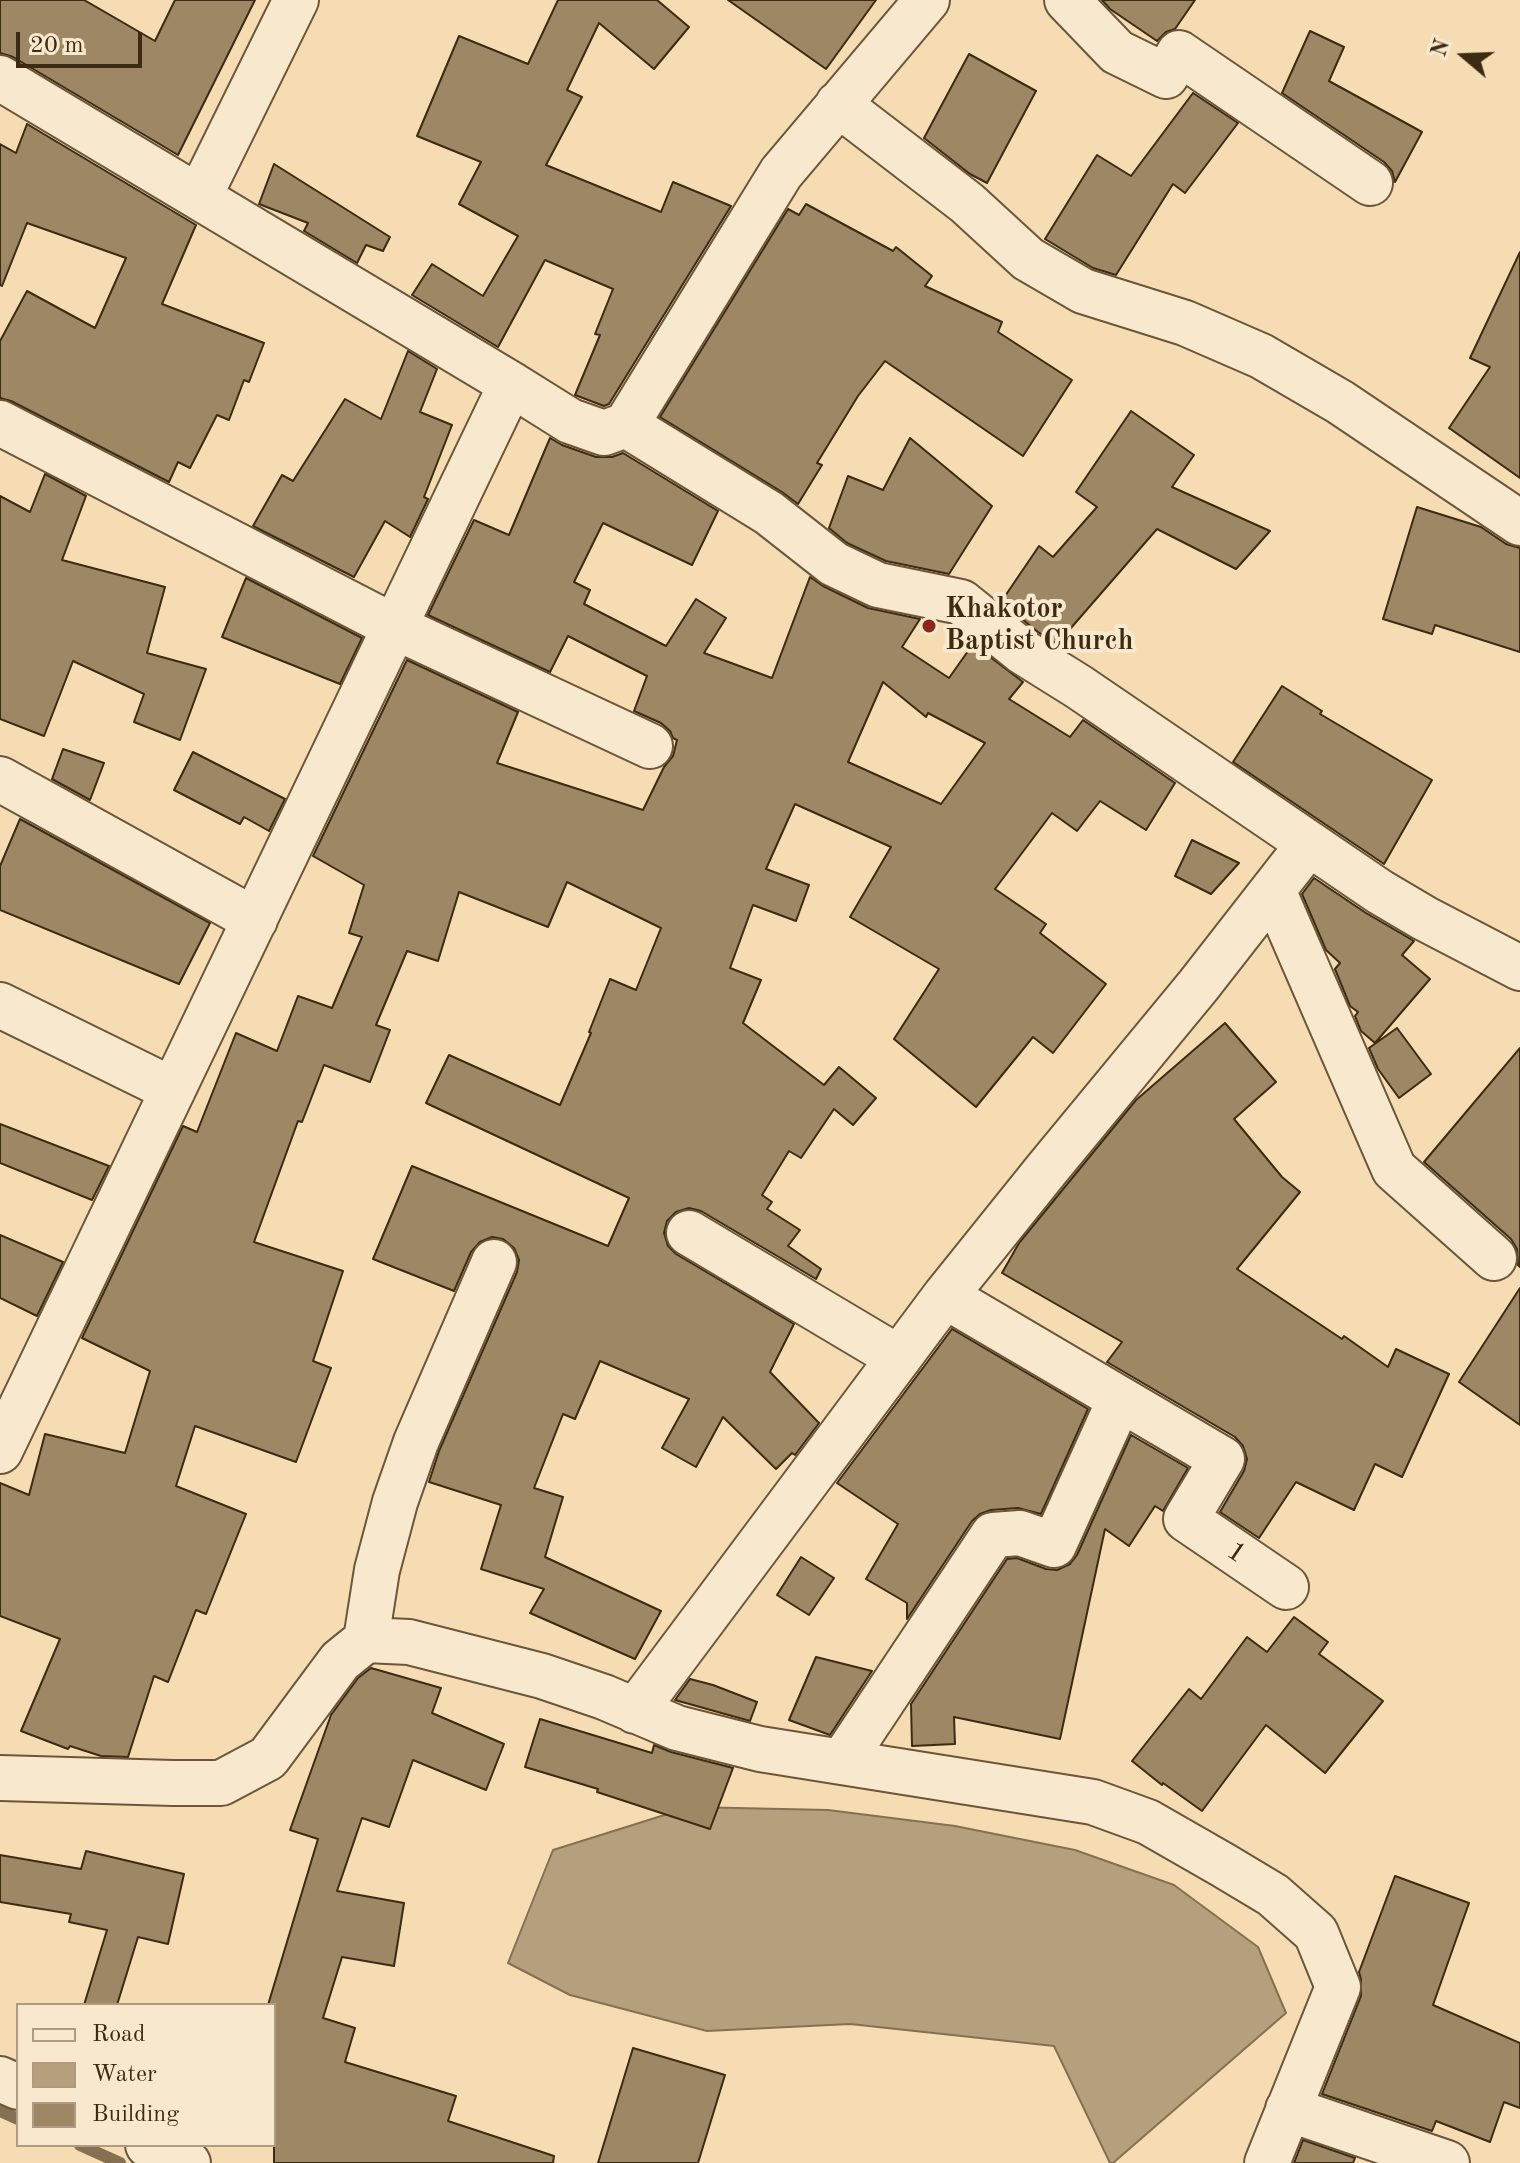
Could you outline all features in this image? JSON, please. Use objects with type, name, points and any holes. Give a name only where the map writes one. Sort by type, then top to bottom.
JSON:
[{"type":"street","points":[[199,197],[296,0]]},
{"type":"street","points":[[0,78],[570,421],[604,433],[626,425],[781,173],[927,0]]},
{"type":"street","points":[[1067,0],[1117,52],[1166,76],[1179,53],[1370,183]]},
{"type":"street","points":[[838,104],[967,203],[1028,259],[1083,291],[1185,323],[1261,356],[1340,402],[1520,523]]},
{"type":"street","points":[[0,1451],[511,384]]},
{"type":"street","points":[[0,423],[395,627],[650,746]]},
{"type":"street","points":[[626,425],[769,513],[834,564],[878,585],[961,602],[1023,652],[1308,845],[1424,918],[1520,968]]},
{"type":"street","points":[[0,779],[255,920]]},
{"type":"street","points":[[635,1711],[945,1296],[1198,986],[1308,845]]},
{"type":"street","points":[[1273,890],[1394,1169],[1494,1258]]},
{"type":"street","points":[[0,1005],[173,1090]]},
{"type":"street","points":[[689,1233],[899,1358]]},
{"type":"street","points":[[366,1640],[377,1570],[400,1487],[416,1442],[494,1262]]},
{"type":"street","points":[[842,1762],[993,1535],[1020,1533],[1054,1545],[1120,1399],[945,1296]]},
{"type":"street","name":"1","points":[[1120,1399],[1222,1459],[1186,1519],[1286,1587]]},
{"type":"street","points":[[0,1778],[221,1783],[268,1758],[340,1661],[366,1640],[409,1642],[542,1676],[604,1697],[677,1728],[760,1749],[1093,1802],[1148,1822],[1273,1895],[1316,1933],[1338,1987],[1267,2163]]},
{"type":"street","points":[[1288,2109],[1447,2163]]},
{"type":"street","points":[[152,2147],[188,2163]]},
{"type":"water","points":[[690,1807],[828,1810],[955,1826],[1075,1850],[1174,1885],[1258,1947],[1286,2013],[1110,2163],[1054,2046],[850,2024],[707,2031],[570,1995],[508,1963],[553,1850]]},
{"type":"building","points":[[0,0],[84,0],[155,41],[175,0],[255,0],[178,155],[13,57],[0,53]]},
{"type":"building","points":[[558,0],[657,0],[689,27],[654,69],[599,23],[567,90],[582,97],[546,165],[661,212],[673,182],[731,206],[609,404],[604,406],[575,395],[600,335],[595,334],[613,289],[545,260],[498,347],[412,295],[432,264],[483,296],[518,236],[459,204],[481,162],[417,136],[459,36],[528,64]]},
{"type":"building","points":[[728,0],[876,0],[826,69]]},
{"type":"building","points":[[1102,0],[1195,0],[1175,29],[1166,32],[1157,41],[1110,9]]},
{"type":"building","points":[[1310,31],[1344,47],[1329,81],[1422,132],[1395,182],[1392,171],[1384,162],[1282,93]]},
{"type":"building","points":[[969,54],[1036,91],[987,183],[970,174],[924,138]]},
{"type":"building","points":[[1193,93],[1238,123],[1185,193],[1173,184],[1116,275],[1093,268],[1045,239],[1097,155],[1131,176]]},
{"type":"building","points":[[27,124],[196,225],[162,304],[264,343],[249,382],[244,380],[229,420],[217,415],[190,468],[178,462],[169,482],[0,398],[0,341],[27,291],[95,328],[126,258],[27,223],[0,285],[0,144],[16,153]]},
{"type":"building","points":[[274,164],[390,237],[383,251],[366,245],[357,263],[304,231],[308,223],[259,204]]},
{"type":"building","points":[[806,204],[893,251],[896,247],[932,276],[925,286],[1002,322],[998,332],[1072,380],[1023,456],[885,361],[858,396],[817,463],[822,465],[798,504],[660,417],[788,209],[799,215]]},
{"type":"building","points":[[1520,252],[1520,478],[1449,428],[1490,367],[1470,358]]},
{"type":"building","points":[[408,351],[437,369],[420,412],[452,425],[424,497],[428,499],[410,537],[385,521],[354,577],[253,526],[282,475],[293,481],[345,399],[381,419]]},
{"type":"building","points":[[1131,411],[1194,455],[1172,487],[1270,531],[1236,569],[1157,529],[1057,644],[1001,602],[1039,546],[1053,557],[1097,507],[1076,492]]},
{"type":"building","points":[[550,438],[596,457],[623,453],[718,511],[692,565],[603,523],[574,582],[590,590],[584,604],[666,646],[696,599],[726,618],[704,653],[772,678],[810,577],[868,608],[920,619],[902,647],[949,678],[973,644],[1023,682],[1009,699],[1070,737],[1083,720],[1175,783],[1146,830],[1100,801],[1077,831],[1052,813],[995,889],[1046,924],[1040,933],[1106,984],[1053,1053],[1033,1037],[976,1107],[894,1039],[939,969],[850,917],[891,847],[795,804],[766,869],[809,885],[796,921],[753,905],[730,968],[761,980],[743,1023],[824,1085],[839,1067],[876,1098],[853,1125],[834,1109],[801,1158],[789,1151],[762,1195],[772,1202],[767,1209],[800,1230],[788,1246],[821,1269],[816,1279],[701,1211],[689,1208],[676,1212],[667,1221],[664,1233],[668,1246],[676,1254],[794,1324],[770,1372],[819,1423],[795,1455],[792,1453],[776,1469],[723,1417],[696,1467],[662,1448],[689,1399],[600,1361],[575,1419],[563,1414],[534,1488],[563,1497],[545,1557],[661,1611],[635,1659],[530,1613],[544,1589],[481,1569],[501,1505],[429,1482],[439,1451],[517,1272],[519,1260],[514,1248],[503,1239],[492,1237],[480,1242],[471,1252],[454,1291],[373,1259],[412,1166],[608,1246],[629,1198],[426,1103],[449,1055],[560,1105],[610,979],[636,990],[661,928],[567,882],[548,927],[459,892],[438,961],[407,951],[376,1025],[390,1030],[370,1082],[324,1065],[302,1122],[298,1121],[254,1242],[343,1271],[313,1361],[331,1368],[296,1462],[195,1426],[176,1486],[246,1514],[206,1614],[196,1610],[168,1682],[154,1676],[128,1757],[101,1756],[70,1746],[68,1749],[21,1731],[60,1639],[0,1616],[0,1483],[29,1495],[45,1434],[125,1453],[150,1371],[82,1338],[183,1126],[197,1132],[236,1033],[277,1051],[298,996],[332,1008],[362,937],[349,933],[364,885],[313,856],[407,660],[518,712],[497,763],[643,810],[664,767],[673,756],[677,740],[670,731],[661,723],[634,711],[647,676],[568,636],[550,672],[428,615],[474,520],[509,535]],"holes":[[[883,682],[926,717],[928,713],[985,743],[941,804],[848,762]]]},
{"type":"building","points":[[910,438],[992,506],[949,574],[886,561],[847,543],[829,528],[848,476],[883,490]]},
{"type":"building","points":[[45,474],[86,496],[62,560],[165,587],[147,653],[206,669],[180,740],[134,722],[144,694],[73,661],[44,736],[0,719],[0,496],[30,512]]},
{"type":"building","points":[[1417,507],[1481,527],[1506,544],[1520,548],[1520,652],[1435,625],[1432,634],[1383,619]]},
{"type":"building","points":[[246,578],[362,638],[340,684],[222,637]]},
{"type":"building","points":[[1282,686],[1322,711],[1320,714],[1432,780],[1384,864],[1233,762]]},
{"type":"building","points":[[63,749],[104,763],[90,800],[52,779]]},
{"type":"building","points":[[193,752],[285,799],[269,831],[244,817],[240,824],[174,790]]},
{"type":"building","points":[[20,819],[210,923],[179,984],[0,910],[0,866]]},
{"type":"building","points":[[1192,840],[1239,863],[1211,894],[1175,876]]},
{"type":"building","points":[[1314,878],[1414,941],[1402,955],[1430,979],[1375,1043],[1361,1031],[1355,1016],[1358,1012],[1350,1006],[1335,969],[1340,963],[1326,950],[1302,894]]},
{"type":"building","points":[[1225,1023],[1276,1082],[1234,1119],[1282,1177],[1300,1192],[1237,1269],[1388,1367],[1396,1349],[1449,1374],[1402,1477],[1375,1464],[1354,1510],[1296,1482],[1259,1538],[1220,1512],[1244,1471],[1247,1459],[1243,1446],[1235,1437],[1107,1362],[1122,1342],[1002,1273],[1019,1243],[1136,1100]]},
{"type":"building","points":[[1397,1028],[1431,1074],[1399,1098],[1378,1069],[1369,1048]]},
{"type":"building","points":[[1520,1048],[1520,1267],[1517,1249],[1511,1239],[1424,1162]]},
{"type":"building","points":[[0,1124],[109,1166],[92,1200],[0,1163]]},
{"type":"building","points":[[0,1235],[63,1262],[37,1316],[0,1298]]},
{"type":"building","points":[[1520,1288],[1520,1425],[1459,1382]]},
{"type":"building","points":[[952,1329],[1088,1409],[1041,1514],[1018,1508],[980,1514],[972,1521],[907,1619],[907,1603],[866,1579],[898,1524],[837,1483]]},
{"type":"building","points":[[1131,1435],[1188,1468],[1163,1511],[1155,1506],[1129,1546],[1105,1529],[1060,1739],[954,1717],[955,1744],[912,1746],[911,1704],[1007,1559],[1017,1558],[1057,1570],[1070,1564],[1077,1555]]},
{"type":"building","points":[[801,1557],[834,1578],[809,1615],[777,1595]]},
{"type":"building","points":[[1294,1617],[1328,1642],[1319,1654],[1383,1701],[1325,1773],[1266,1725],[1202,1811],[1132,1761],[1189,1689],[1201,1699],[1247,1637],[1267,1652]]},
{"type":"building","points":[[816,1657],[872,1671],[830,1735],[789,1720]]},
{"type":"building","points":[[371,1668],[441,1688],[432,1713],[504,1744],[486,1790],[413,1760],[389,1827],[362,1818],[337,1891],[404,1903],[394,1966],[342,1957],[323,2018],[355,2028],[345,2062],[456,2096],[448,2121],[554,2156],[553,2163],[274,2163],[276,2003],[269,2003],[318,1839],[290,1830],[331,1715],[358,1678]]},
{"type":"building","points":[[690,1679],[757,1702],[750,1721],[675,1700]]},
{"type":"building","points":[[540,1719],[652,1753],[654,1745],[733,1768],[710,1829],[525,1767]]},
{"type":"building","points":[[86,1851],[184,1874],[168,1944],[138,1937],[118,2003],[85,2003],[107,1930],[69,1922],[71,1914],[0,1902],[0,1855],[81,1869]]},
{"type":"building","points":[[1395,1876],[1469,1903],[1433,2005],[1520,2043],[1520,2108],[1504,2102],[1490,2142],[1436,2121],[1432,2131],[1322,2094],[1361,1996],[1359,1972]]},
{"type":"building","points":[[633,2048],[725,2075],[698,2163],[598,2163]]},
{"type":"building","points":[[1303,2140],[1355,2158],[1353,2163],[1294,2163]]},
{"type":"waterway","points":[[0,2111],[16,2118]]},
{"type":"waterway","points":[[84,2147],[120,2163]]},
{"type":"place","name":"Khakotor Baptist Church","points":[[929,626]]}]
